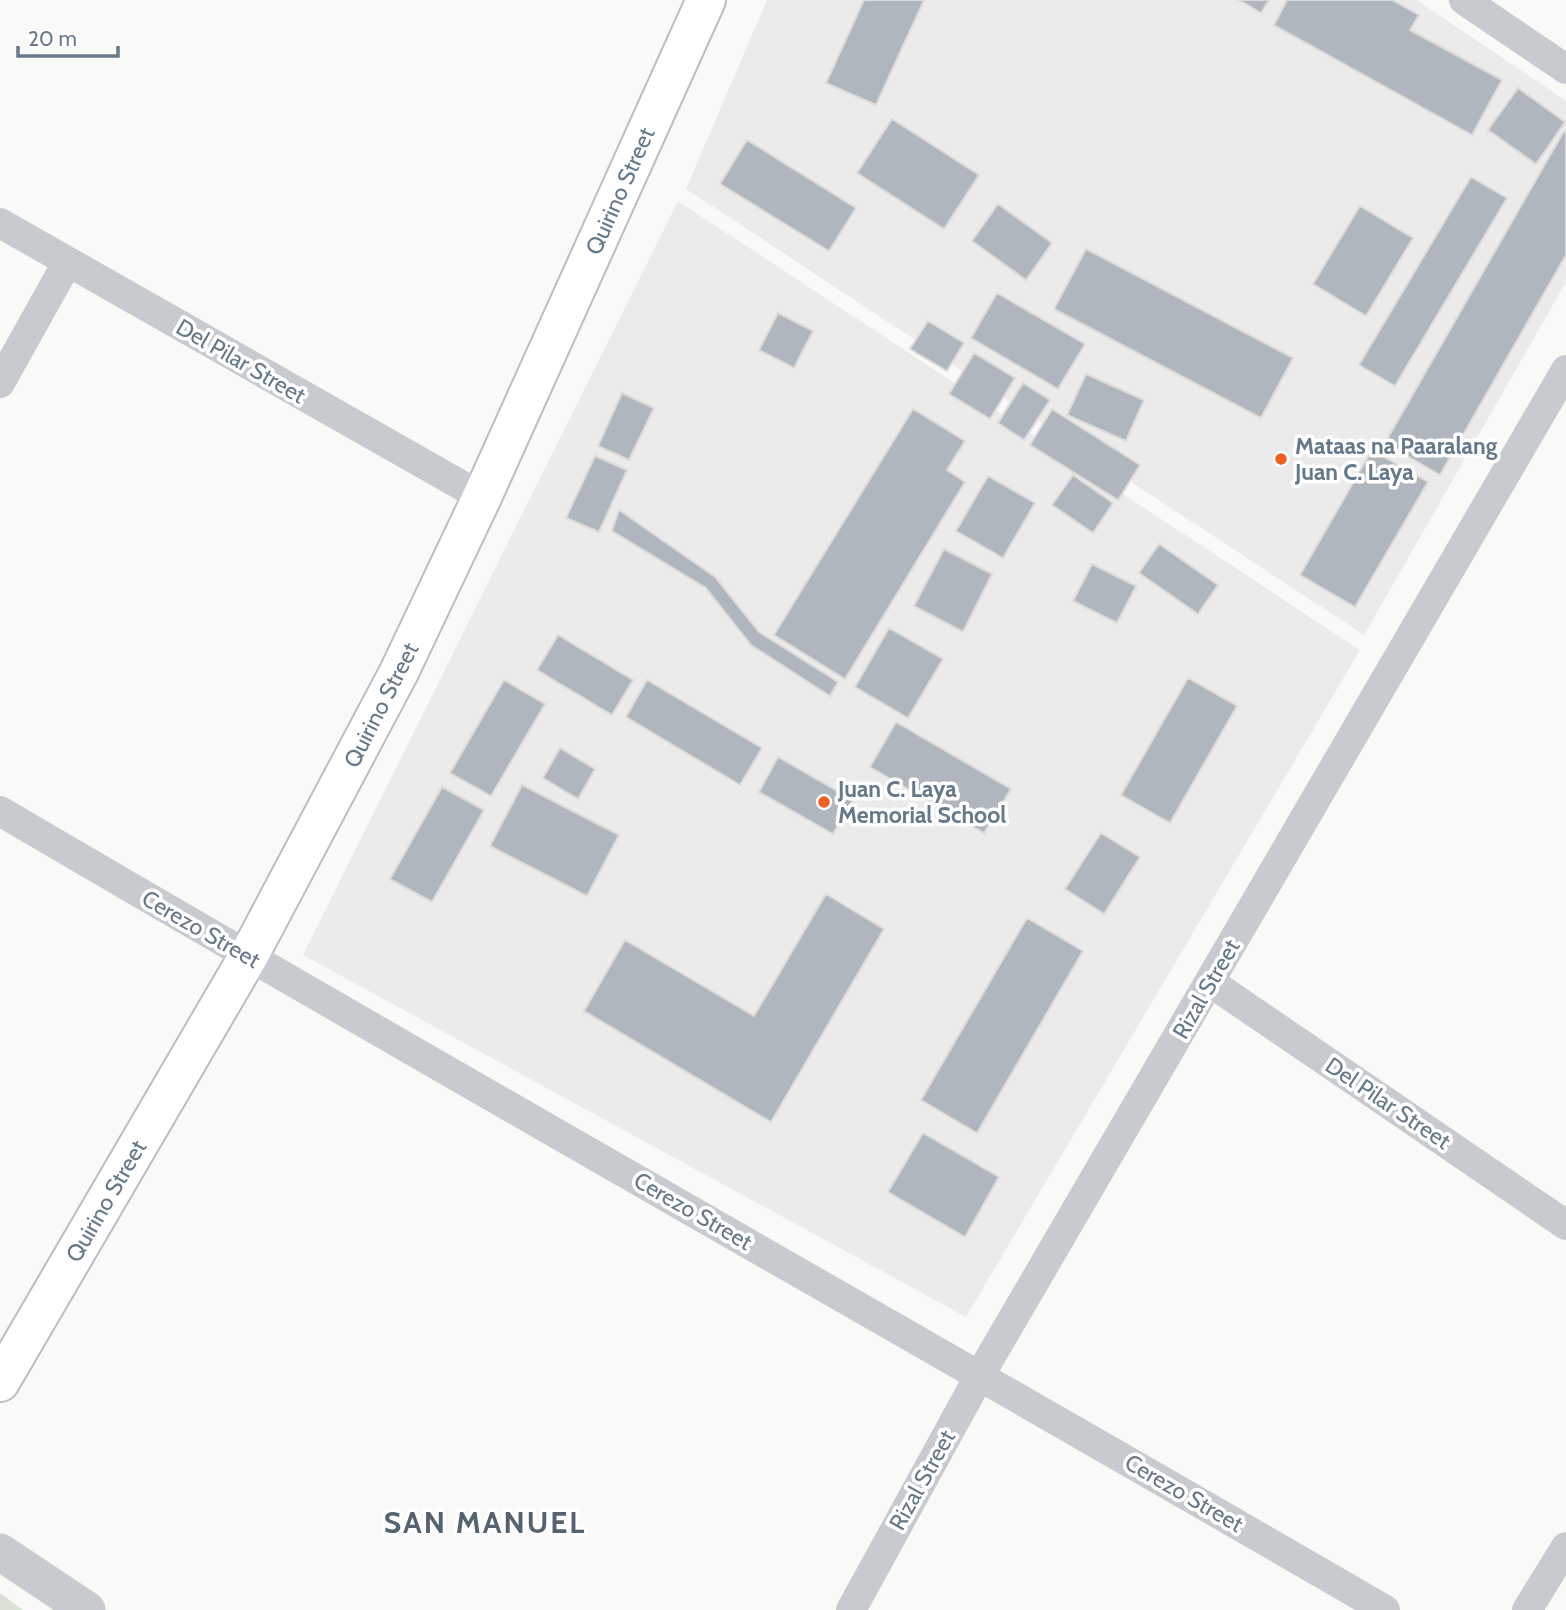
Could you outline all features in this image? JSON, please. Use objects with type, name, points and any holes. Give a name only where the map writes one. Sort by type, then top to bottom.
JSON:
[{"type":"main road","name":"Quirino Street","points":[[0,1382],[248,957],[393,683],[482,497],[706,0]]},
{"type":"street","points":[[1464,0],[1566,69]]},
{"type":"street","name":"Del Pilar Street","points":[[0,223],[482,497]]},
{"type":"street","points":[[0,383],[67,262]]},
{"type":"street","name":"Rizal Street","points":[[851,1610],[981,1375],[1566,370]]},
{"type":"street","name":"Cerezo Street","points":[[0,811],[248,957],[981,1375],[1385,1610]]},
{"type":"street","name":"Del Pilar Street","points":[[1210,982],[1566,1225]]},
{"type":"street","points":[[1527,1610],[1566,1547]]},
{"type":"street","points":[[0,1552],[87,1610]]},
{"type":"shaded area","name":"Mataas na Paaralang Juan C. Laya","points":[[767,0],[1417,0],[1566,101],[1566,282],[1364,635],[686,189]]},
{"type":"shaded area","name":"Juan C. Laya Memorial School","points":[[678,201],[1360,650],[966,1317],[303,955]]},
{"type":"shaded area","points":[[0,1593],[23,1610],[0,1610]]},
{"type":"building","points":[[864,0],[924,0],[876,105],[826,83]]},
{"type":"building","points":[[1239,0],[1269,0],[1261,13]]},
{"type":"building","points":[[1287,0],[1392,0],[1419,15],[1410,30],[1502,80],[1472,135],[1274,25]]},
{"type":"building","points":[[1518,88],[1565,122],[1536,164],[1488,130]]},
{"type":"building","points":[[892,119],[979,175],[944,229],[857,173]]},
{"type":"building","points":[[1564,131],[1566,255],[1440,475],[1385,443]]},
{"type":"building","points":[[747,140],[856,208],[829,251],[720,184]]},
{"type":"building","points":[[1471,177],[1507,198],[1395,386],[1359,365]]},
{"type":"building","points":[[998,204],[1052,243],[1026,280],[972,241]]},
{"type":"building","points":[[1360,206],[1413,238],[1366,316],[1313,284]]},
{"type":"building","points":[[1086,249],[1293,358],[1261,418],[1054,309]]},
{"type":"building","points":[[997,293],[1085,344],[1058,389],[971,338]]},
{"type":"building","points":[[778,313],[813,331],[794,368],[759,350]]},
{"type":"building","points":[[928,321],[964,343],[947,371],[910,349]]},
{"type":"building","points":[[974,353],[1015,378],[990,419],[949,394]]},
{"type":"building","points":[[1086,374],[1144,400],[1126,441],[1067,415]]},
{"type":"building","points":[[1023,383],[1050,400],[1024,440],[998,423]]},
{"type":"building","points":[[622,393],[654,408],[629,460],[598,446]]},
{"type":"building","points":[[913,409],[965,441],[947,470],[965,482],[845,679],[774,635]]},
{"type":"building","points":[[1052,409],[1140,465],[1118,500],[1030,445]]},
{"type":"building","points":[[1372,450],[1428,482],[1355,607],[1300,575]]},
{"type":"building","points":[[595,456],[627,470],[599,532],[566,518]]},
{"type":"building","points":[[1073,475],[1113,503],[1093,533],[1052,505]]},
{"type":"building","points":[[988,476],[1035,503],[1003,558],[956,531]]},
{"type":"building","points":[[619,510],[715,577],[759,632],[838,682],[830,696],[751,645],[706,588],[612,531]]},
{"type":"building","points":[[1159,544],[1218,585],[1198,614],[1139,573]]},
{"type":"building","points":[[944,549],[992,574],[963,632],[914,606]]},
{"type":"building","points":[[1092,564],[1136,586],[1117,623],[1073,601]]},
{"type":"building","points":[[889,628],[943,659],[908,718],[855,687]]},
{"type":"building","points":[[558,635],[633,680],[612,715],[537,670]]},
{"type":"building","points":[[1188,678],[1237,706],[1170,823],[1121,795]]},
{"type":"building","points":[[504,680],[545,704],[491,796],[450,773]]},
{"type":"building","points":[[647,680],[762,748],[740,785],[626,717]]},
{"type":"building","points":[[896,722],[1011,789],[984,833],[870,767]]},
{"type":"building","points":[[560,748],[595,769],[578,799],[543,778]]},
{"type":"building","points":[[778,757],[853,800],[833,834],[759,792]]},
{"type":"building","points":[[522,785],[619,835],[587,896],[490,846]]},
{"type":"building","points":[[442,787],[484,810],[432,902],[390,879]]},
{"type":"building","points":[[1101,833],[1140,857],[1104,914],[1065,889]]},
{"type":"building","points":[[826,894],[884,929],[771,1122],[584,1011],[625,940],[754,1016]]},
{"type":"building","points":[[1027,918],[1083,951],[977,1133],[921,1100]]},
{"type":"building","points":[[923,1133],[999,1177],[965,1237],[888,1192]]},
{"type":"place","name":"Mataas na Paaralang Juan C. Laya","points":[[1281,459]]},
{"type":"place","name":"Juan C. Laya Memorial School","points":[[824,802]]},
{"type":"district","name":"SAN MANUEL","points":[[485,1523]]}]
